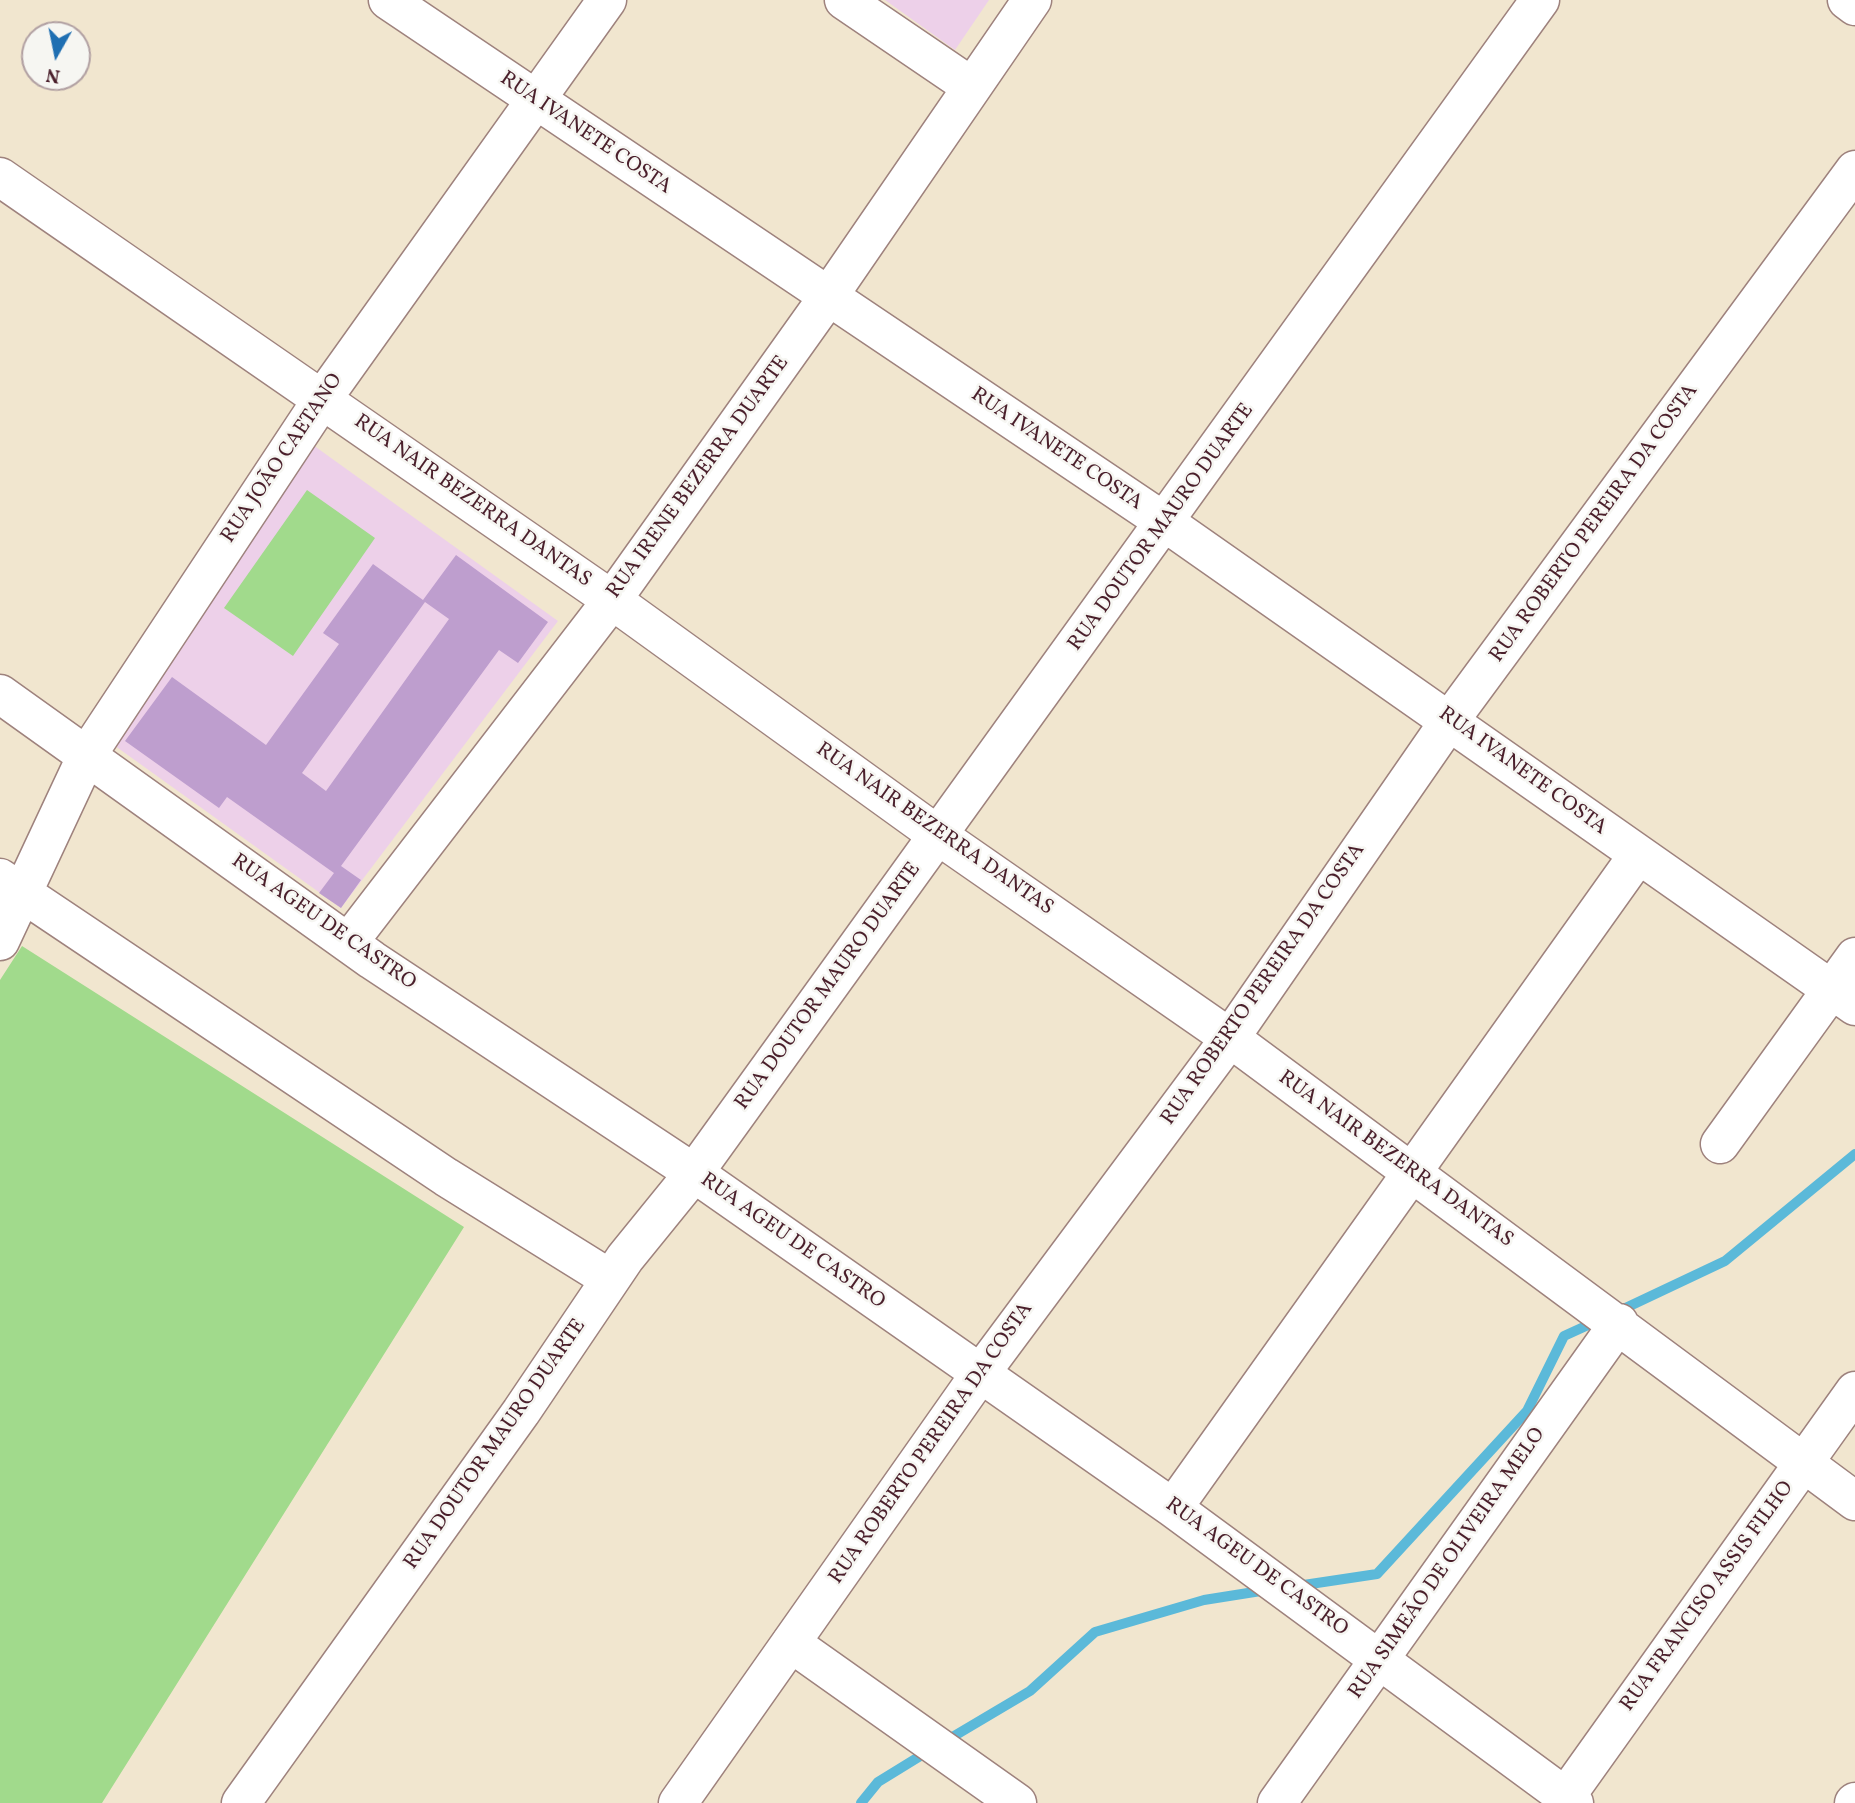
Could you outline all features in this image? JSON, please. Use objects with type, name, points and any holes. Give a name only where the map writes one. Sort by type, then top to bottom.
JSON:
[{"type":"street","name":"RUA IVANETE COSTA","points":[[388,0],[1166,523],[1844,998]]},
{"type":"street","name":"RUA JOÃO CAETANO","points":[[0,941],[12,886],[87,755],[323,398],[607,0]]},
{"type":"street","points":[[844,0],[972,87]]},
{"type":"street","name":"RUA IRENE BEZERRA DUARTE","points":[[348,943],[612,600],[828,297],[1032,0]]},
{"type":"street","name":"RUA DOUTOR MAURO DUARTE","points":[[241,1803],[521,1412],[610,1279],[694,1173],[1166,523],[1541,0]]},
{"type":"street","points":[[1847,0],[1855,6]]},
{"type":"street","name":"RUA ROBERTO PEREIRA DA COSTA","points":[[678,1803],[980,1374],[1230,1038],[1450,720],[1855,170]]},
{"type":"street","name":"RUA NAIR BEZERRA DANTAS","points":[[0,177],[612,600],[939,836],[1230,1038],[1619,1323],[1803,1465],[1855,1501]]},
{"type":"street","name":"RUA AGEU DE CASTRO","points":[[0,694],[348,943],[694,1173],[1173,1508],[1382,1659],[1567,1801]]},
{"type":"street","points":[[1173,1508],[1638,855]]},
{"type":"street","points":[[12,886],[446,1177],[610,1279]]},
{"type":"street","points":[[1720,1144],[1844,998],[1855,957]]},
{"type":"street","name":"RUA SIMEÃO DE OLIVEIRA MELO","points":[[1277,1803],[1619,1323]]},
{"type":"street","name":"RUA FRANCISO ASSIS FILHO","points":[[1567,1801],[1855,1391]]},
{"type":"street","points":[[791,1643],[1017,1803]]},
{"type":"shaded area","points":[[885,0],[989,0],[955,50]]},
{"type":"shaded area","points":[[313,445],[558,621],[341,908],[104,738]]},
{"type":"green space","points":[[307,490],[375,538],[293,656],[224,608]]},
{"type":"green space","points":[[22,946],[464,1227],[102,1803],[0,1803],[0,980]]},
{"type":"building","points":[[456,555],[548,622],[518,663],[499,650],[341,866],[361,880],[341,908],[319,893],[334,873],[227,797],[219,808],[125,741],[172,677],[266,745],[339,644],[323,633],[373,564],[423,600]],"holes":[[[425,602],[449,619],[326,791],[302,773]]]},
{"type":"waterway","points":[[1617,1312],[1725,1261],[1855,1154]]},
{"type":"waterway","points":[[1297,1586],[1377,1574],[1527,1411],[1564,1336],[1599,1320]]},
{"type":"waterway","points":[[944,1742],[1030,1691],[1095,1632],[1204,1600],[1267,1590]]},
{"type":"waterway","points":[[861,1803],[878,1782],[930,1750]]}]
